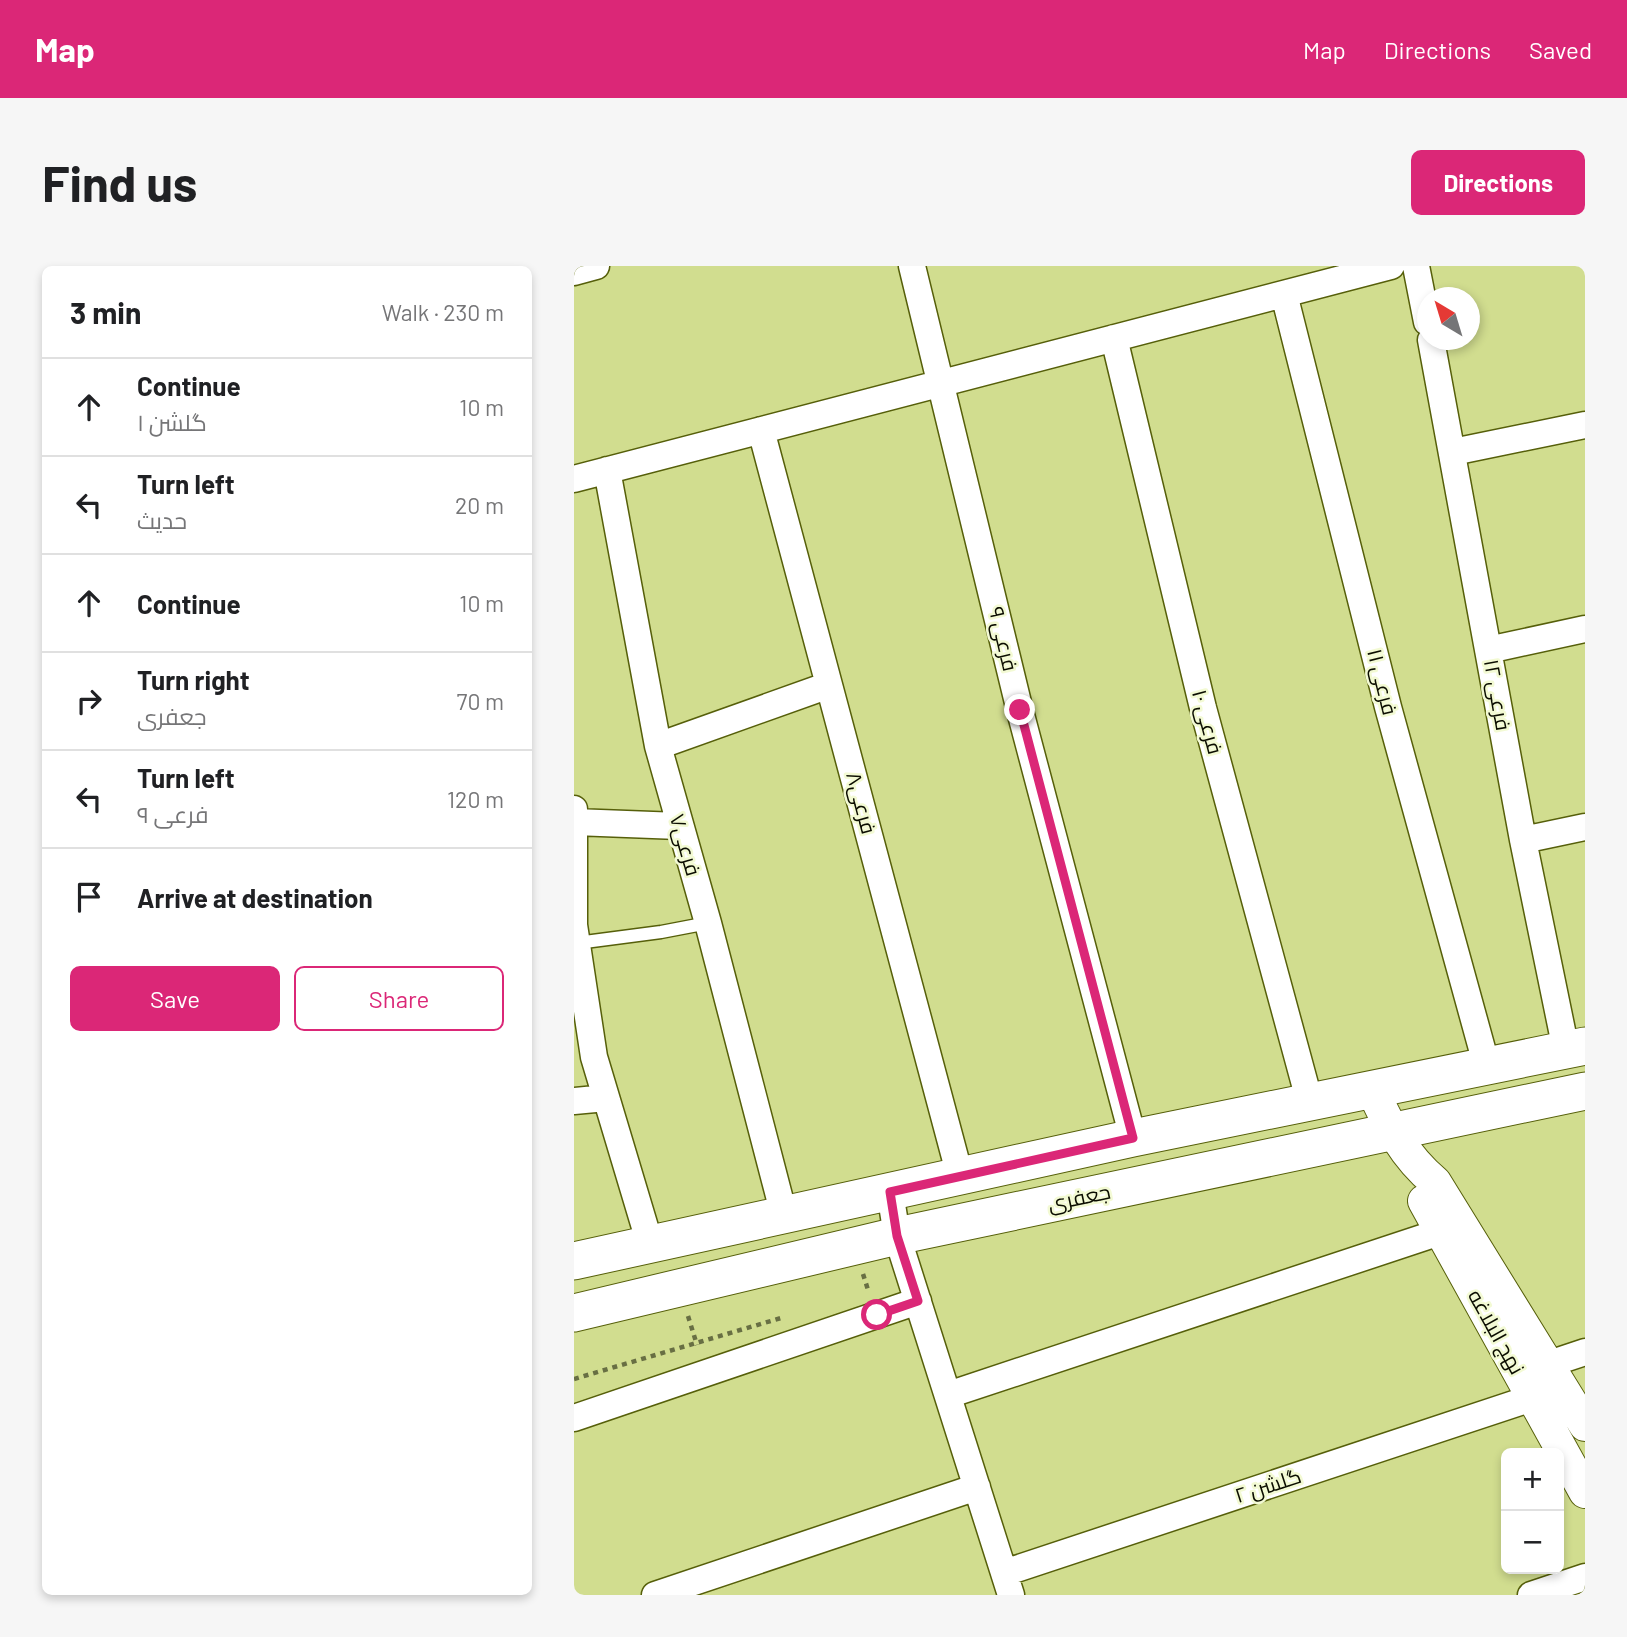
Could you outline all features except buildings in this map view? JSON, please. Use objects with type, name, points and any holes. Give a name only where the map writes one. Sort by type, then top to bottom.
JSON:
[{"type":"main road","points":[[574,1261],[1133,1138],[1576,1048]]},
{"type":"main road","name":"جعفری","points":[[574,1312],[897,1236],[1585,1091]]},
{"type":"street","points":[[574,272],[596,266]]},
{"type":"street","name":"فرعی ۹","points":[[912,266],[1020,710],[1133,1138]]},
{"type":"street","points":[[574,478],[1391,266]]},
{"type":"street","points":[[1416,266],[1420,287]]},
{"type":"street","name":"فرعی ۱۱","points":[[1284,294],[1388,707],[1487,1068]]},
{"type":"street","name":"فرعی ۱۰","points":[[1114,338],[1203,708],[1310,1103]]},
{"type":"street","name":"فرعی ۱۲","points":[[1433,350],[1523,840],[1576,1048]]},
{"type":"street","points":[[1453,452],[1585,425]]},
{"type":"street","name":"فرعی۸","points":[[761,430],[960,1176]]},
{"type":"street","name":"فرعی۷","points":[[607,470],[657,746],[708,923],[783,1215]]},
{"type":"street","points":[[1488,650],[1585,629]]},
{"type":"street","points":[[657,746],[829,685]]},
{"type":"street","points":[[650,1244],[594,1057],[575,931],[574,818],[679,827]]},
{"type":"street","points":[[1523,840],[1585,827]]},
{"type":"street","name":"نهج البلاغه","points":[[1373,1091],[1391,1132],[1420,1170],[1435,1182],[1585,1424]]},
{"type":"street","points":[[574,1101],[606,1098]]},
{"type":"street","name":"نهج البلاغه","points":[[1420,1170],[1417,1188],[1585,1492]]},
{"type":"street","points":[[890,1192],[897,1236],[1008,1584]]},
{"type":"street","points":[[948,1395],[1440,1231]]},
{"type":"street","points":[[574,1419],[918,1301]]},
{"type":"street","points":[[1549,1364],[1585,1352]]},
{"type":"street","name":"گلشن ۲","points":[[1008,1584],[1532,1398]]},
{"type":"street","points":[[655,1595],[977,1487]]},
{"type":"street","points":[[1531,1595],[1585,1577]]},
{"type":"lane","points":[[575,931],[661,932],[708,923]]},
{"type":"path","points":[[856,1296],[869,1293]]},
{"type":"path","points":[[686,1309],[707,1373]]},
{"type":"path","points":[[574,1379],[790,1316]]},
{"type":"route","points":[[877,1315],[918,1301],[897,1236],[890,1192],[1133,1138],[1020,710]]}]
